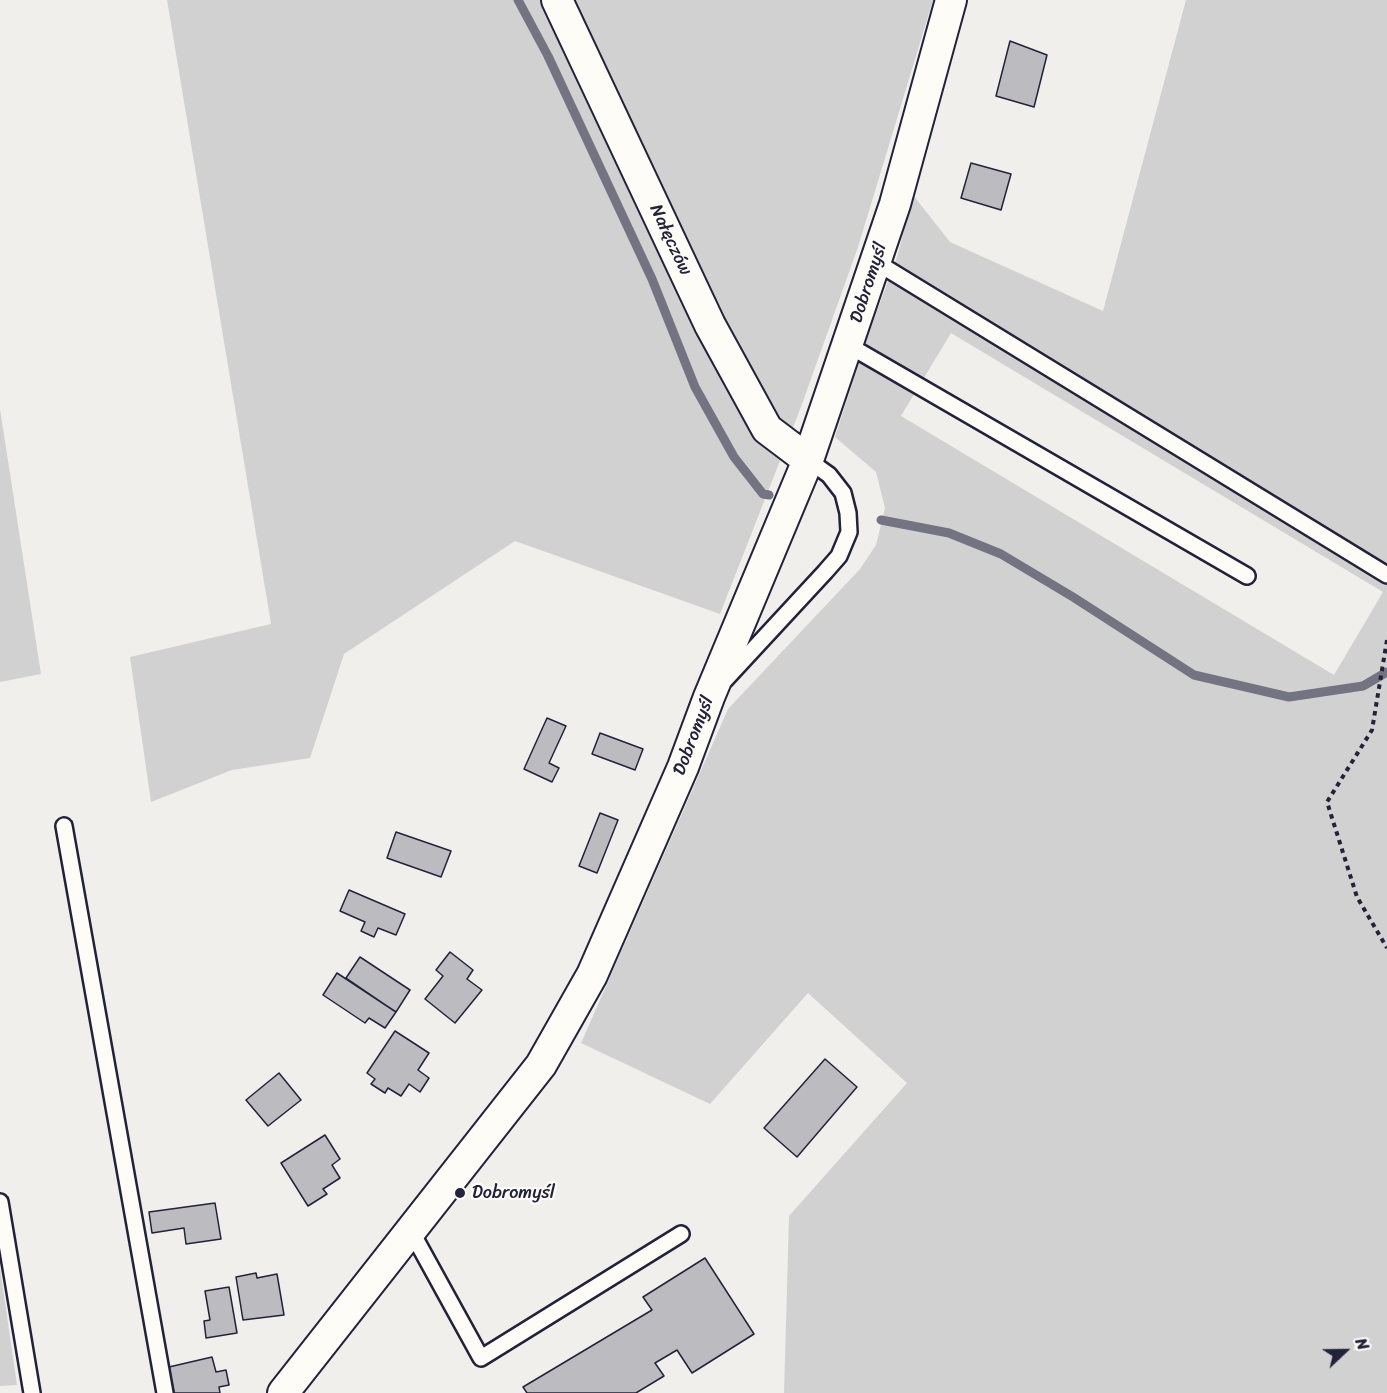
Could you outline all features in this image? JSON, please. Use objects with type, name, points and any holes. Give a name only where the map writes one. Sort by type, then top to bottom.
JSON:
[{"type":"street","name":"Nałęczów","points":[[557,0],[710,325],[767,429],[808,460]]},
{"type":"street","name":"Dobromyśl","points":[[283,1393],[410,1228],[541,1065],[587,984],[683,767],[709,697],[808,460],[876,262],[951,0]]},
{"type":"lane","points":[[876,262],[1387,575]]},
{"type":"lane","points":[[848,345],[1247,576]]},
{"type":"lane","points":[[709,697],[825,573],[842,548],[849,532],[848,513],[843,493],[829,475],[808,460]]},
{"type":"lane","points":[[64,826],[165,1393]]},
{"type":"lane","points":[[0,1202],[32,1393]]},
{"type":"lane","points":[[410,1228],[481,1358],[681,1234]]},
{"type":"path","points":[[1387,640],[1372,730],[1327,802],[1357,897],[1387,948]]},
{"type":"shaded area","points":[[167,0],[933,0],[858,247],[801,407],[720,614],[515,541],[344,654],[310,758],[232,770],[151,802],[130,657],[271,624]]},
{"type":"shaded area","points":[[1186,0],[1387,0],[1387,1393],[784,1393],[789,1216],[907,1083],[808,993],[710,1104],[581,1043],[728,709],[860,569],[876,545],[885,508],[876,472],[835,437],[866,341],[898,254],[913,195],[950,242],[1103,311]],"holes":[[[951,333],[1383,592],[1334,675],[901,416]]]},
{"type":"shaded area","points":[[0,409],[41,674],[0,682]]},
{"type":"shaded area","points":[[0,1268],[17,1385],[0,1386]]},
{"type":"building","points":[[1010,41],[1047,55],[1034,107],[996,96]]},
{"type":"building","points":[[971,163],[1011,174],[1001,210],[961,198]]},
{"type":"building","points":[[547,718],[566,726],[549,763],[559,768],[552,782],[524,769]]},
{"type":"building","points":[[600,733],[643,749],[635,770],[592,754]]},
{"type":"building","points":[[600,813],[618,820],[597,873],[579,866]]},
{"type":"building","points":[[396,832],[451,851],[441,877],[387,858]]},
{"type":"building","points":[[349,890],[405,914],[396,935],[378,928],[374,937],[361,931],[365,922],[340,911]]},
{"type":"building","points":[[450,952],[473,970],[467,979],[482,990],[455,1023],[425,999],[443,976],[436,970]]},
{"type":"building","points":[[360,957],[410,990],[396,1012],[346,978]]},
{"type":"building","points":[[337,973],[396,1012],[385,1028],[369,1018],[365,1023],[323,995]]},
{"type":"building","points":[[395,1031],[429,1053],[418,1070],[429,1078],[420,1092],[409,1084],[401,1096],[388,1088],[385,1093],[371,1084],[375,1079],[367,1073]]},
{"type":"building","points":[[825,1059],[857,1087],[797,1157],[764,1128]]},
{"type":"building","points":[[279,1073],[301,1100],[268,1126],[246,1100]]},
{"type":"building","points":[[325,1135],[340,1159],[332,1165],[340,1178],[323,1189],[327,1194],[308,1206],[281,1163]]},
{"type":"building","points":[[215,1203],[221,1239],[186,1244],[184,1228],[152,1233],[149,1212]]},
{"type":"building","points":[[705,1258],[754,1334],[692,1373],[677,1350],[655,1363],[664,1376],[636,1393],[527,1393],[523,1387],[652,1310],[643,1297]]},
{"type":"building","points":[[256,1273],[257,1278],[277,1274],[284,1315],[243,1320],[236,1277]]},
{"type":"building","points":[[229,1287],[237,1333],[206,1338],[204,1321],[210,1320],[205,1291]]},
{"type":"building","points":[[212,1357],[216,1372],[226,1370],[229,1385],[219,1387],[220,1393],[174,1393],[169,1367]]},
{"type":"waterway","points":[[518,0],[548,56],[652,279],[695,387],[734,457],[763,494],[769,495]]},
{"type":"waterway","points":[[881,520],[949,533],[1001,554],[1073,597],[1194,675],[1289,697],[1363,686],[1387,672]]},
{"type":"place","name":"Dobromyśl","points":[[460,1193]]}]
